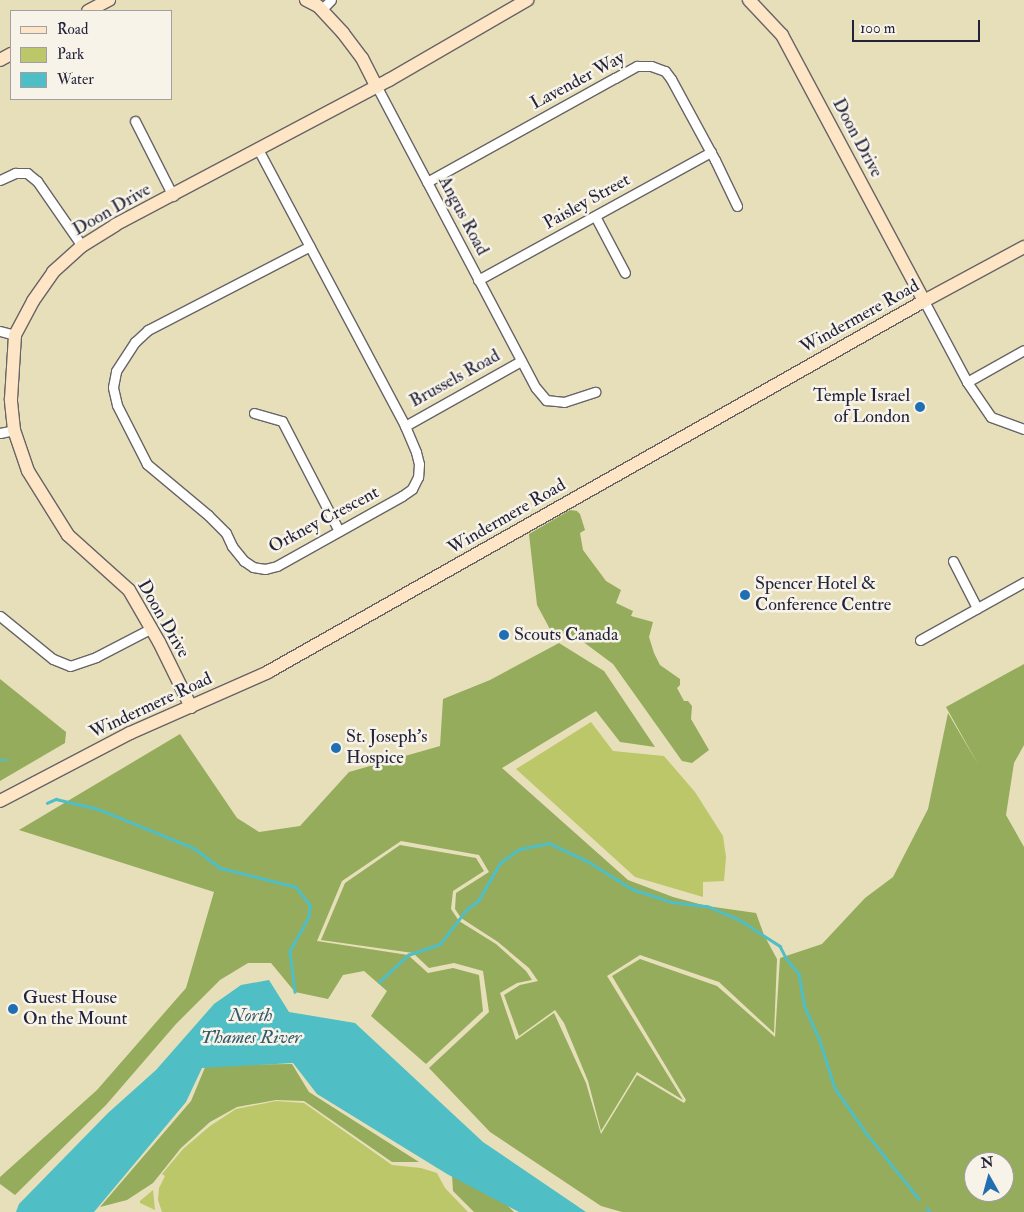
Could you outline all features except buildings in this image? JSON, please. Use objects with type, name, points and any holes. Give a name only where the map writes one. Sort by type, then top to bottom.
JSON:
[{"type":"street","points":[[90,10],[109,0]]},
{"type":"street","points":[[306,0],[322,10],[344,33],[362,58],[377,87]]},
{"type":"street","points":[[322,10],[331,0]]},
{"type":"street","name":"Doon Drive","points":[[191,707],[152,628],[130,590],[63,528],[28,471],[14,430],[11,399],[15,335],[33,301],[53,272],[82,246],[115,225],[377,87],[527,0]]},
{"type":"street","name":"Doon Drive","points":[[749,0],[782,35],[924,301]]},
{"type":"street","name":"Lavender Way","points":[[427,182],[637,66],[651,66],[665,71],[711,152]]},
{"type":"street","name":"Angus Road","points":[[377,87],[536,388],[546,400],[564,402],[595,392]]},
{"type":"street","points":[[135,121],[172,196]]},
{"type":"street","name":"Orkney Crescent","points":[[259,150],[310,246],[405,426],[419,464],[418,476],[412,489],[277,566],[265,569],[252,567],[244,561],[232,546],[226,534],[208,515],[147,464],[117,405],[113,387],[116,372],[123,357],[148,330],[310,246]]},
{"type":"street","points":[[711,152],[737,206]]},
{"type":"street","name":"Paisley Street","points":[[478,280],[711,152]]},
{"type":"street","points":[[0,180],[15,173],[27,173],[37,180],[82,246]]},
{"type":"street","points":[[594,216],[625,273]]},
{"type":"street","name":"Windermere Road","points":[[0,801],[130,733],[268,672],[924,301],[1024,247]]},
{"type":"street","points":[[924,301],[967,382],[991,417],[1024,429]]},
{"type":"street","points":[[0,330],[15,335]]},
{"type":"street","points":[[967,382],[1024,350]]},
{"type":"street","name":"Brussels Road","points":[[405,426],[521,361]]},
{"type":"street","points":[[254,413],[282,421],[339,532]]},
{"type":"street","points":[[0,433],[14,430]]},
{"type":"street","points":[[953,561],[977,608]]},
{"type":"street","points":[[920,640],[1024,582]]},
{"type":"street","points":[[0,616],[53,659],[70,666],[96,657],[152,628]]},
{"type":"green space","points":[[570,510],[577,511],[580,514],[585,530],[580,533],[583,550],[606,581],[621,590],[616,603],[633,611],[631,616],[653,622],[649,637],[654,653],[660,665],[680,679],[680,685],[677,688],[684,701],[688,701],[692,706],[691,719],[709,750],[692,763],[682,761],[613,664],[578,638],[561,633],[552,633],[537,605],[529,534]]},
{"type":"green space","points":[[559,643],[604,671],[655,747],[620,742],[596,711],[502,768],[628,880],[673,897],[707,906],[756,913],[764,935],[777,959],[774,1033],[719,982],[640,955],[607,976],[683,1100],[637,1072],[601,1131],[588,1081],[564,1023],[555,1010],[519,1036],[504,995],[520,985],[538,981],[529,968],[498,942],[461,918],[455,909],[456,893],[489,872],[479,855],[401,841],[342,881],[317,941],[408,955],[428,973],[453,968],[479,975],[483,1011],[426,1064],[371,1016],[387,991],[364,971],[343,975],[328,999],[295,992],[271,963],[248,963],[220,980],[176,1024],[106,1105],[15,1195],[0,1184],[0,1177],[97,1090],[186,988],[214,892],[19,830],[180,734],[237,818],[259,832],[300,826],[349,772],[440,746],[443,699],[490,680]]},
{"type":"green space","points":[[1024,664],[1024,745],[1014,763],[1006,815],[1024,847],[1024,1212],[622,1212],[601,1206],[490,1132],[429,1068],[489,1012],[483,971],[454,963],[429,968],[413,953],[321,940],[345,883],[400,845],[476,858],[484,871],[453,891],[451,909],[459,921],[496,944],[526,971],[532,980],[517,983],[500,993],[516,1040],[554,1013],[586,1083],[601,1134],[637,1075],[684,1103],[686,1100],[612,976],[640,959],[717,986],[775,1037],[780,958],[822,944],[865,898],[893,877],[928,809],[948,713],[979,766],[946,707]]},
{"type":"green space","points":[[0,679],[66,732],[65,743],[0,781]]},
{"type":"green space","points":[[591,722],[613,751],[664,756],[695,792],[723,836],[726,857],[724,881],[703,882],[703,897],[635,877],[516,769]]},
{"type":"green space","points":[[292,1064],[309,1092],[419,1162],[392,1162],[304,1101],[276,1100],[237,1107],[210,1122],[181,1148],[153,1183],[127,1200],[100,1207],[191,1101],[206,1065]]},
{"type":"green space","points":[[276,1101],[304,1103],[392,1165],[421,1168],[437,1173],[445,1188],[468,1212],[162,1212],[158,1200],[159,1188],[165,1176],[162,1174],[183,1149],[210,1126],[236,1109]]},
{"type":"green space","points":[[452,1175],[502,1200],[514,1212],[474,1212],[453,1191]]},
{"type":"green space","points":[[153,1190],[155,1210],[140,1203]]},
{"type":"water","name":"North Thames River","points":[[269,980],[289,1012],[355,1023],[483,1142],[586,1212],[519,1212],[447,1174],[317,1094],[293,1063],[202,1068],[186,1102],[94,1212],[16,1212],[19,1204],[108,1113],[156,1070],[214,1004],[241,985]]},
{"type":"waterway","points":[[0,760],[8,760]]},
{"type":"waterway","points":[[47,803],[56,799],[98,809],[194,848],[221,868],[296,887],[310,905],[309,917],[290,951],[295,992]]},
{"type":"waterway","points":[[379,982],[408,955],[440,944],[467,909],[478,901],[500,863],[519,849],[549,843],[589,862],[632,889],[672,902],[707,906],[740,920],[780,946],[786,958],[799,974],[805,1007],[819,1038],[835,1088],[867,1134],[919,1199]]},
{"type":"waterway","points":[[927,1208],[930,1212]]},
{"type":"place","name":"Temple Israel of London","points":[[920,407]]},
{"type":"place","name":"Spencer Hotel & Conference Centre","points":[[745,595]]},
{"type":"place","name":"Scouts Canada","points":[[504,635]]},
{"type":"place","name":"St. Joseph's Hospice","points":[[336,748]]},
{"type":"place","name":"Guest House On the Mount","points":[[13,1009]]}]
